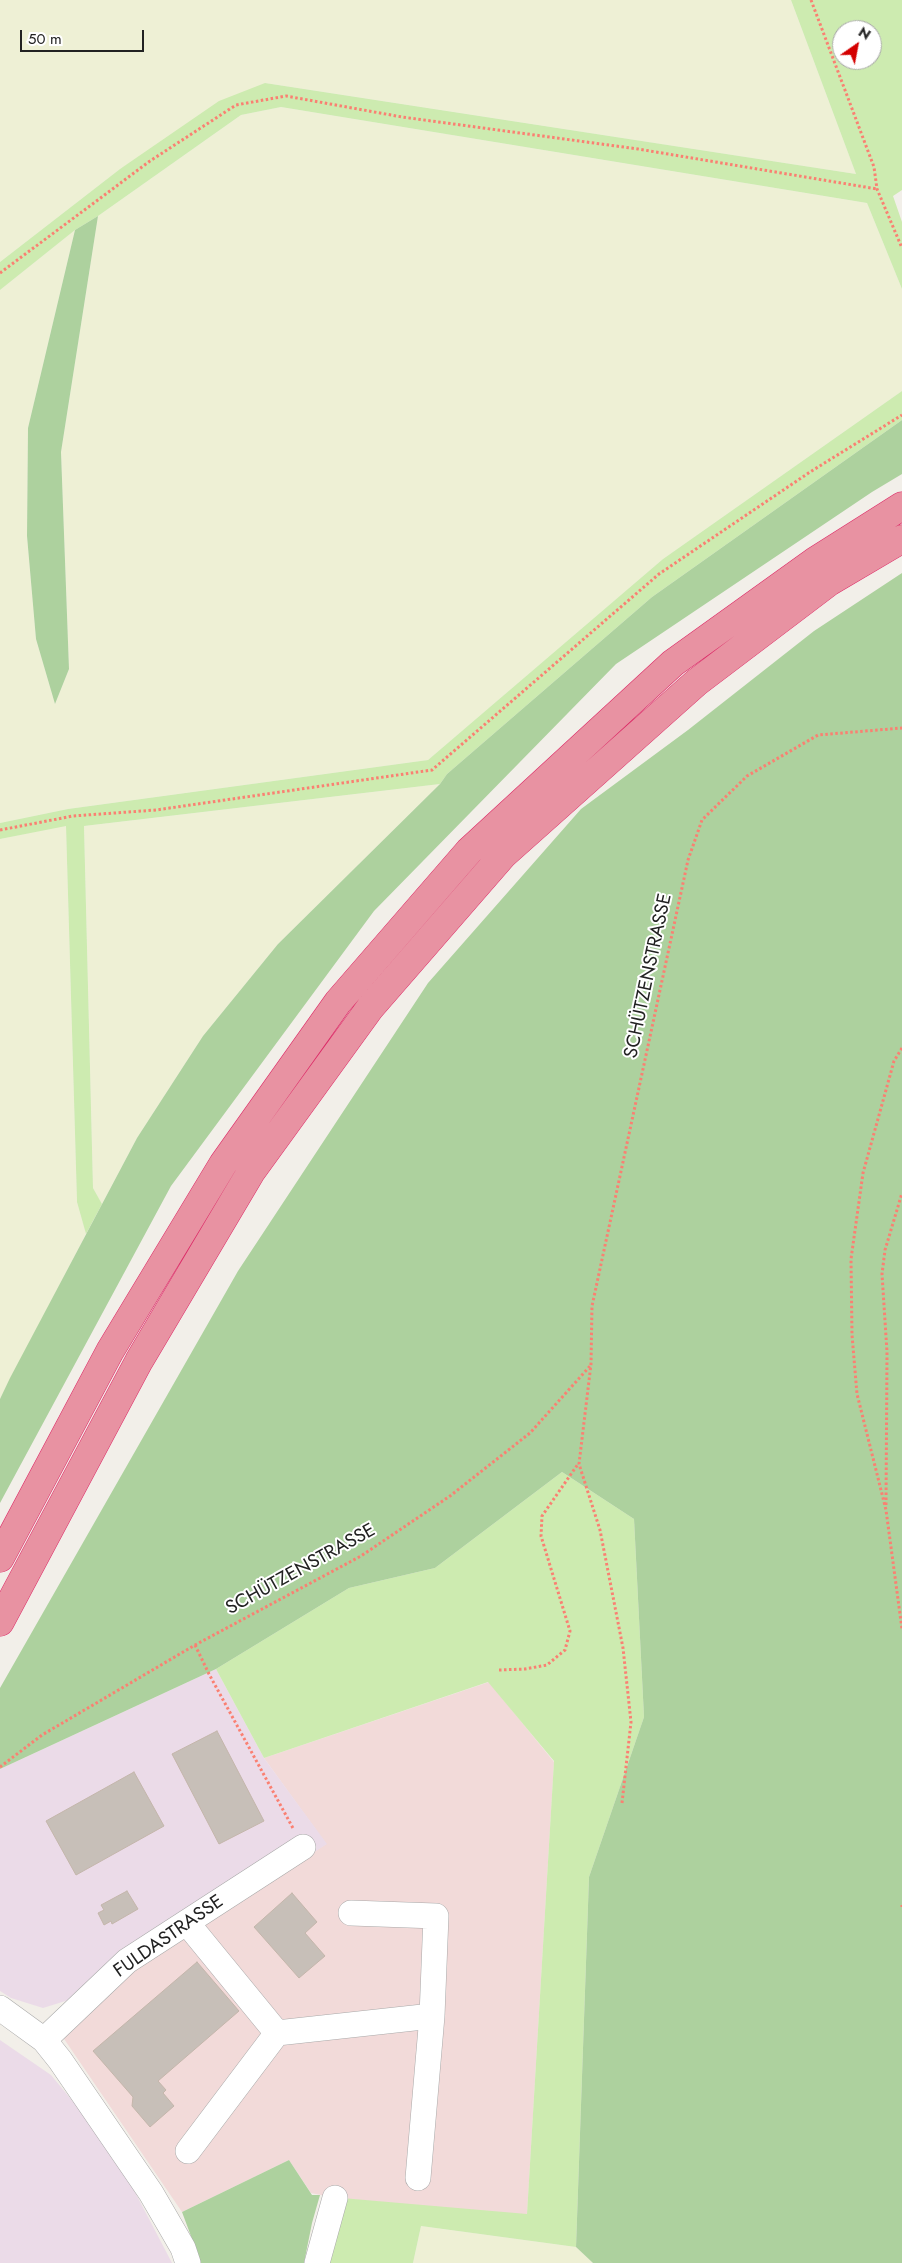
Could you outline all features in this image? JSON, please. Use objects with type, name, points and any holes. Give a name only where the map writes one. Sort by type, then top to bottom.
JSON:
[{"type":"highway","points":[[0,1558],[110,1351],[223,1164],[345,995],[468,851],[673,663],[815,561],[902,506]]},
{"type":"highway","points":[[0,1622],[139,1362],[251,1172],[370,1008],[503,855],[697,682],[829,582],[902,539]]},
{"type":"street","name":"FULDASTRASSE","points":[[44,2040],[127,1961],[303,1848]]},
{"type":"street","points":[[351,1913],[436,1916],[432,2016],[418,2178]]},
{"type":"street","points":[[187,1923],[276,2034]]},
{"type":"street","points":[[0,2008],[44,2040],[60,2060],[151,2193],[183,2248],[188,2263]]},
{"type":"street","points":[[188,2151],[276,2034],[432,2016]]},
{"type":"street","points":[[316,2263],[335,2198]]},
{"type":"path","points":[[811,0],[874,167],[877,189],[902,248]]},
{"type":"path","points":[[0,273],[150,161],[236,106],[286,96],[402,116],[638,149],[877,189]]},
{"type":"path","points":[[0,830],[73,816],[156,810],[432,770],[659,574],[810,472],[902,415]]},
{"type":"path","name":"SCHÜTZENSTRASSE","points":[[578,1464],[591,1364],[592,1306],[685,869],[702,820],[747,776],[818,735],[902,728]]},
{"type":"path","points":[[902,1048],[894,1061],[863,1173],[851,1259],[852,1334],[856,1394],[886,1510],[902,1629]]},
{"type":"path","points":[[886,1510],[887,1352],[882,1274],[885,1250],[902,1193]]},
{"type":"path","name":"SCHÜTZENSTRASSE","points":[[0,1767],[42,1735],[195,1645],[361,1556],[450,1496],[530,1432],[591,1364]]},
{"type":"path","points":[[499,1670],[525,1669],[547,1664],[565,1650],[570,1631],[541,1536],[542,1516],[578,1464]]},
{"type":"path","points":[[578,1464],[600,1530],[623,1648],[631,1722],[622,1803]]},
{"type":"path","points":[[195,1645],[303,1848]]},
{"type":"shaded area","points":[[216,1669],[264,1758],[327,1844],[196,1927],[75,1998],[43,2008],[11,1998],[0,1991],[0,1769]]},
{"type":"shaded area","points":[[489,1682],[554,1762],[527,2215],[335,2198],[311,2193],[289,2160],[182,2212],[60,2033],[144,1962],[326,1844],[264,1758]]},
{"type":"shaded area","points":[[0,2040],[51,2075],[113,2150],[172,2263],[0,2263]]},
{"type":"green space","points":[[0,0],[791,0],[856,174],[265,83],[120,169],[0,262]]},
{"type":"green space","points":[[791,0],[902,0],[902,190],[893,196],[902,222],[902,289],[867,203],[281,107],[241,115],[98,216],[75,230],[0,290],[0,262],[120,169],[219,101],[265,83],[856,174]]},
{"type":"green space","points":[[281,107],[867,203],[902,289],[902,391],[663,559],[428,760],[68,809],[0,823],[0,290],[75,230],[28,428],[27,536],[36,639],[55,704],[69,669],[61,452],[98,216],[241,115]]},
{"type":"green space","points":[[98,216],[61,452],[69,669],[55,704],[36,639],[27,536],[28,428],[75,230]]},
{"type":"green space","points":[[902,391],[902,420],[652,597],[447,774],[440,784],[84,826],[93,1188],[102,1204],[86,1234],[77,1202],[66,826],[0,839],[0,823],[68,809],[428,760],[663,559]]},
{"type":"green space","points":[[902,420],[902,474],[872,492],[616,664],[374,911],[171,1186],[0,1503],[0,1399],[10,1378],[137,1138],[203,1036],[278,944],[440,784],[447,774],[652,597]]},
{"type":"green space","points":[[902,573],[902,2263],[593,2263],[576,2247],[589,1877],[644,1717],[634,1519],[562,1472],[435,1568],[349,1588],[216,1669],[0,1769],[0,1688],[238,1271],[428,983],[581,809],[688,730],[814,631]]},
{"type":"green space","points":[[440,784],[278,944],[203,1036],[137,1138],[102,1204],[93,1188],[84,826]]},
{"type":"green space","points":[[66,825],[77,1202],[86,1234],[0,1399],[0,839]]},
{"type":"green space","points":[[562,1472],[634,1519],[644,1717],[589,1877],[576,2247],[421,2226],[413,2263],[327,2263],[342,2198],[527,2214],[554,1761],[488,1682],[264,1758],[216,1669],[349,1588],[435,1568]]},
{"type":"green space","points":[[289,2160],[312,2195],[320,2195],[304,2263],[201,2263],[182,2212]]},
{"type":"green space","points":[[421,2226],[576,2247],[593,2263],[413,2263]]},
{"type":"building","points":[[217,1731],[264,1821],[219,1844],[172,1754]]},
{"type":"building","points":[[134,1772],[164,1826],[76,1875],[46,1821]]},
{"type":"building","points":[[127,1891],[138,1909],[112,1924],[111,1921],[104,1925],[98,1913],[104,1910],[101,1905]]},
{"type":"building","points":[[292,1893],[317,1922],[305,1933],[325,1956],[299,1978],[254,1927]]},
{"type":"building","points":[[197,1962],[239,2011],[158,2081],[166,2090],[163,2093],[174,2106],[150,2127],[132,2106],[133,2097],[93,2051]]}]
